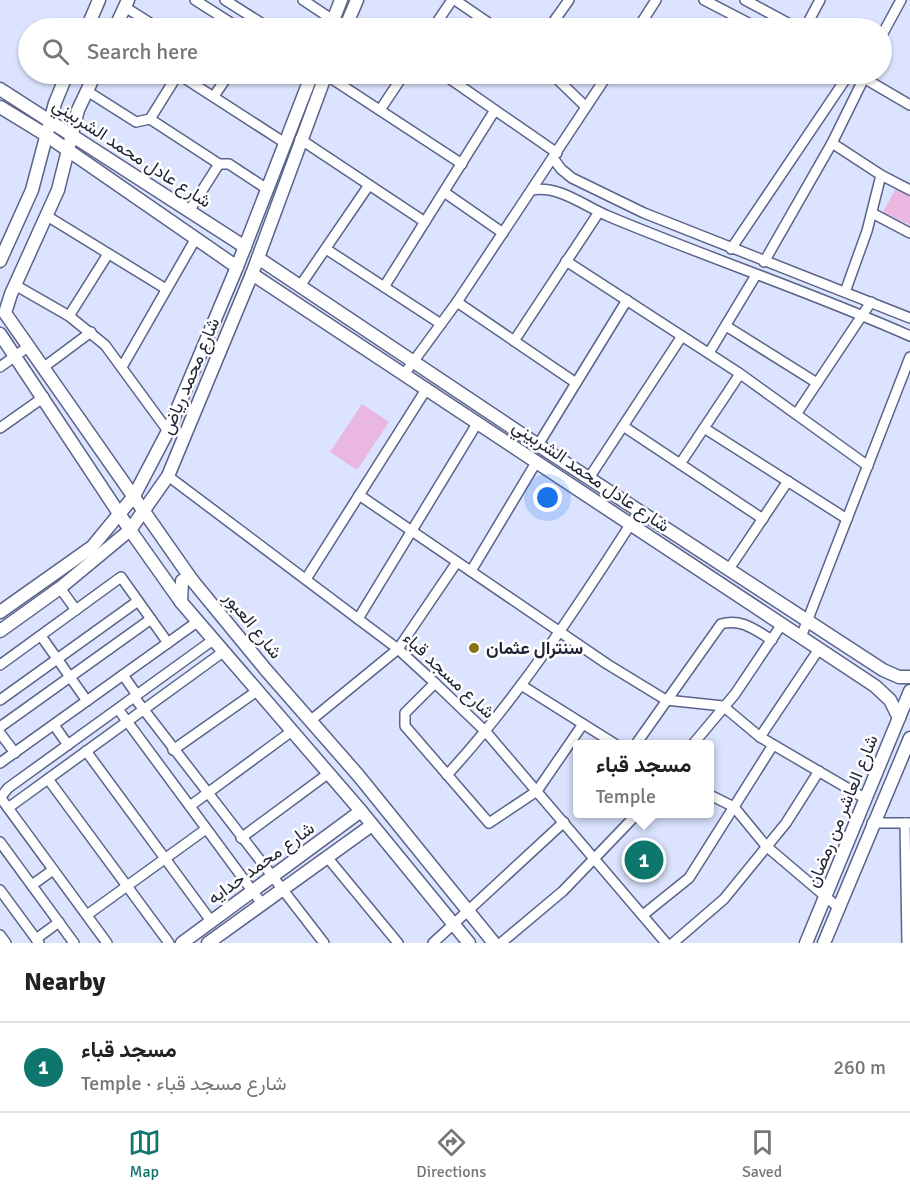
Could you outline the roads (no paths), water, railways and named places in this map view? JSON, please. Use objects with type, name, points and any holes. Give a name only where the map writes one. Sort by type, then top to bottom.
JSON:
[{"type":"street","points":[[91,18],[99,0]]},
{"type":"street","points":[[195,0],[223,18]]},
{"type":"street","points":[[225,0],[250,18]]},
{"type":"street","points":[[303,0],[325,18]]},
{"type":"street","points":[[334,18],[341,0]]},
{"type":"street","points":[[349,18],[357,0]]},
{"type":"street","points":[[440,18],[453,0],[481,18]]},
{"type":"street","points":[[556,18],[569,0]]},
{"type":"street","points":[[645,18],[657,0]]},
{"type":"street","points":[[704,0],[739,18]]},
{"type":"street","points":[[745,0],[778,18]]},
{"type":"street","points":[[810,18],[820,0]]},
{"type":"street","points":[[891,18],[901,0]]},
{"type":"street","points":[[120,18],[126,4],[145,18]]},
{"type":"street","points":[[0,261],[32,190],[50,120],[64,84]]},
{"type":"street","points":[[3,313],[58,190],[71,134],[90,84]]},
{"type":"street","points":[[150,119],[172,84]]},
{"type":"street","points":[[194,84],[285,143]]},
{"type":"street","points":[[213,96],[221,84]]},
{"type":"street","name":"شارع محمد رياض","points":[[0,612],[92,547],[134,496],[168,431],[237,267],[308,84]]},
{"type":"street","name":"شارع محمد رياض","points":[[0,631],[60,588],[130,530],[168,476],[252,274],[322,84]]},
{"type":"street","points":[[341,84],[462,164]]},
{"type":"street","points":[[380,110],[397,84]]},
{"type":"street","points":[[457,84],[555,155],[566,174],[593,189],[731,249],[910,318]]},
{"type":"street","points":[[562,84],[586,107]]},
{"type":"street","points":[[405,373],[503,233],[601,84]]},
{"type":"street","points":[[731,249],[842,84]]},
{"type":"street","points":[[764,262],[832,143],[858,84]]},
{"type":"street","points":[[876,84],[910,105]]},
{"type":"street","name":"شارع عادل محمد الشربيني","points":[[0,89],[245,247]]},
{"type":"street","points":[[87,91],[136,122],[150,119],[219,164],[229,164],[267,189]]},
{"type":"street","points":[[301,102],[303,108],[313,107]]},
{"type":"street","name":"شارع عادل محمد الشربيني","points":[[0,106],[46,135],[237,267]]},
{"type":"street","points":[[384,287],[495,110]]},
{"type":"street","points":[[292,124],[301,124],[302,135],[369,185],[425,222]]},
{"type":"street","points":[[832,143],[881,175],[910,190]]},
{"type":"street","points":[[189,211],[219,164]]},
{"type":"street","points":[[844,292],[872,213],[881,175]]},
{"type":"street","points":[[300,286],[369,185]]},
{"type":"street","points":[[532,190],[556,191],[598,212],[910,336]]},
{"type":"street","points":[[444,192],[503,233]]},
{"type":"street","points":[[514,341],[598,212]]},
{"type":"street","points":[[872,213],[910,233]]},
{"type":"street","points":[[47,216],[166,289]]},
{"type":"street","points":[[122,367],[196,238]]},
{"type":"street","points":[[326,249],[441,324]]},
{"type":"street","points":[[69,316],[108,254]]},
{"type":"street","name":"شارع عادل محمد الشربيني","points":[[258,258],[538,445],[891,674],[910,677]]},
{"type":"street","points":[[566,261],[740,374],[868,466]]},
{"type":"street","points":[[766,279],[774,266]]},
{"type":"street","name":"شارع عادل محمد الشربيني","points":[[252,274],[405,373],[883,692],[899,718]]},
{"type":"street","points":[[709,353],[756,275]]},
{"type":"street","points":[[15,285],[69,316],[105,345],[168,431]]},
{"type":"street","points":[[538,445],[627,300]]},
{"type":"street","points":[[456,302],[576,383]]},
{"type":"street","points":[[797,413],[871,302]]},
{"type":"street","name":"شارع العبور","points":[[3,313],[44,367],[192,580],[494,943]]},
{"type":"street","points":[[726,326],[817,383]]},
{"type":"street","points":[[44,367],[91,332]]},
{"type":"street","points":[[0,334],[44,396],[130,530],[181,602],[361,811],[469,943]]},
{"type":"street","points":[[589,478],[682,336]]},
{"type":"street","points":[[0,367],[29,346]]},
{"type":"street","points":[[801,637],[910,357]]},
{"type":"street","points":[[680,464],[740,374]]},
{"type":"street","points":[[306,579],[427,388]]},
{"type":"street","points":[[0,428],[44,396]]},
{"type":"street","points":[[358,619],[478,422]]},
{"type":"street","points":[[622,426],[763,519]]},
{"type":"street","points":[[704,428],[848,519]]},
{"type":"street","points":[[471,572],[537,461]]},
{"type":"street","name":"شارع مسجد قباء","points":[[168,476],[398,649],[435,683],[486,732],[666,943]]},
{"type":"street","points":[[729,569],[788,481]]},
{"type":"street","points":[[359,495],[560,632],[666,700],[723,706],[760,737],[866,799]]},
{"type":"street","points":[[447,775],[486,732],[560,632],[639,511]]},
{"type":"street","points":[[310,721],[398,649],[456,562]]},
{"type":"street","points":[[0,652],[3,663],[121,577],[168,643]]},
{"type":"street","points":[[181,602],[182,581],[187,578],[192,580]]},
{"type":"street","points":[[60,588],[76,610]]},
{"type":"street","points":[[0,700],[138,601]]},
{"type":"street","points":[[0,727],[151,619]]},
{"type":"street","points":[[639,740],[721,624],[732,621],[744,623],[772,640]]},
{"type":"street","points":[[0,763],[197,622]]},
{"type":"street","points":[[696,740],[735,694],[782,624]]},
{"type":"street","points":[[40,636],[87,700]]},
{"type":"street","points":[[103,942],[87,915],[0,798],[8,788],[213,640]]},
{"type":"street","points":[[760,737],[819,649]]},
{"type":"street","points":[[8,808],[223,652]]},
{"type":"street","points":[[123,675],[143,710],[323,942]]},
{"type":"street","points":[[435,683],[405,713],[405,726],[489,823],[537,791],[583,724]]},
{"type":"street","points":[[521,685],[609,740]]},
{"type":"street","points":[[173,750],[257,691]]},
{"type":"street","name":"شارع العاشر من رمضان","points":[[806,943],[910,691]]},
{"type":"street","points":[[118,709],[262,904]]},
{"type":"street","points":[[54,725],[68,745]]},
{"type":"street","points":[[190,806],[292,731]]},
{"type":"street","points":[[0,733],[15,753]]},
{"type":"street","name":"شارع العاشر من رمضان","points":[[824,943],[872,823],[906,758],[910,738]]},
{"type":"street","points":[[644,915],[689,878],[773,744]]},
{"type":"street","points":[[86,751],[212,921]]},
{"type":"street","points":[[673,943],[724,899],[792,815],[819,771]]},
{"type":"street","points":[[241,837],[328,773]]},
{"type":"street","points":[[48,779],[169,943]]},
{"type":"street","points":[[714,797],[734,807],[766,846],[839,908]]},
{"type":"street","name":"شارع محمد حدايه","points":[[182,943],[361,811]]},
{"type":"street","points":[[501,943],[563,891],[632,818]]},
{"type":"street","points":[[433,943],[564,822]]},
{"type":"street","points":[[872,823],[908,823],[907,943]]},
{"type":"street","name":"شارع محمد حدايه","points":[[211,942],[372,825]]},
{"type":"street","points":[[87,915],[206,829]]},
{"type":"street","points":[[2,848],[74,943]]},
{"type":"street","points":[[327,857],[398,943]]},
{"type":"street","points":[[32,885],[53,870]]},
{"type":"street","points":[[0,890],[37,941],[59,922]]},
{"type":"street","points":[[0,908],[9,902]]},
{"type":"street","points":[[819,916],[833,922]]},
{"type":"street","points":[[0,935],[6,943]]},
{"type":"place","name":"سنترال عثمان","points":[[474,648]]},
{"type":"place","name":"مسجد قباء","points":[[644,860]]}]
